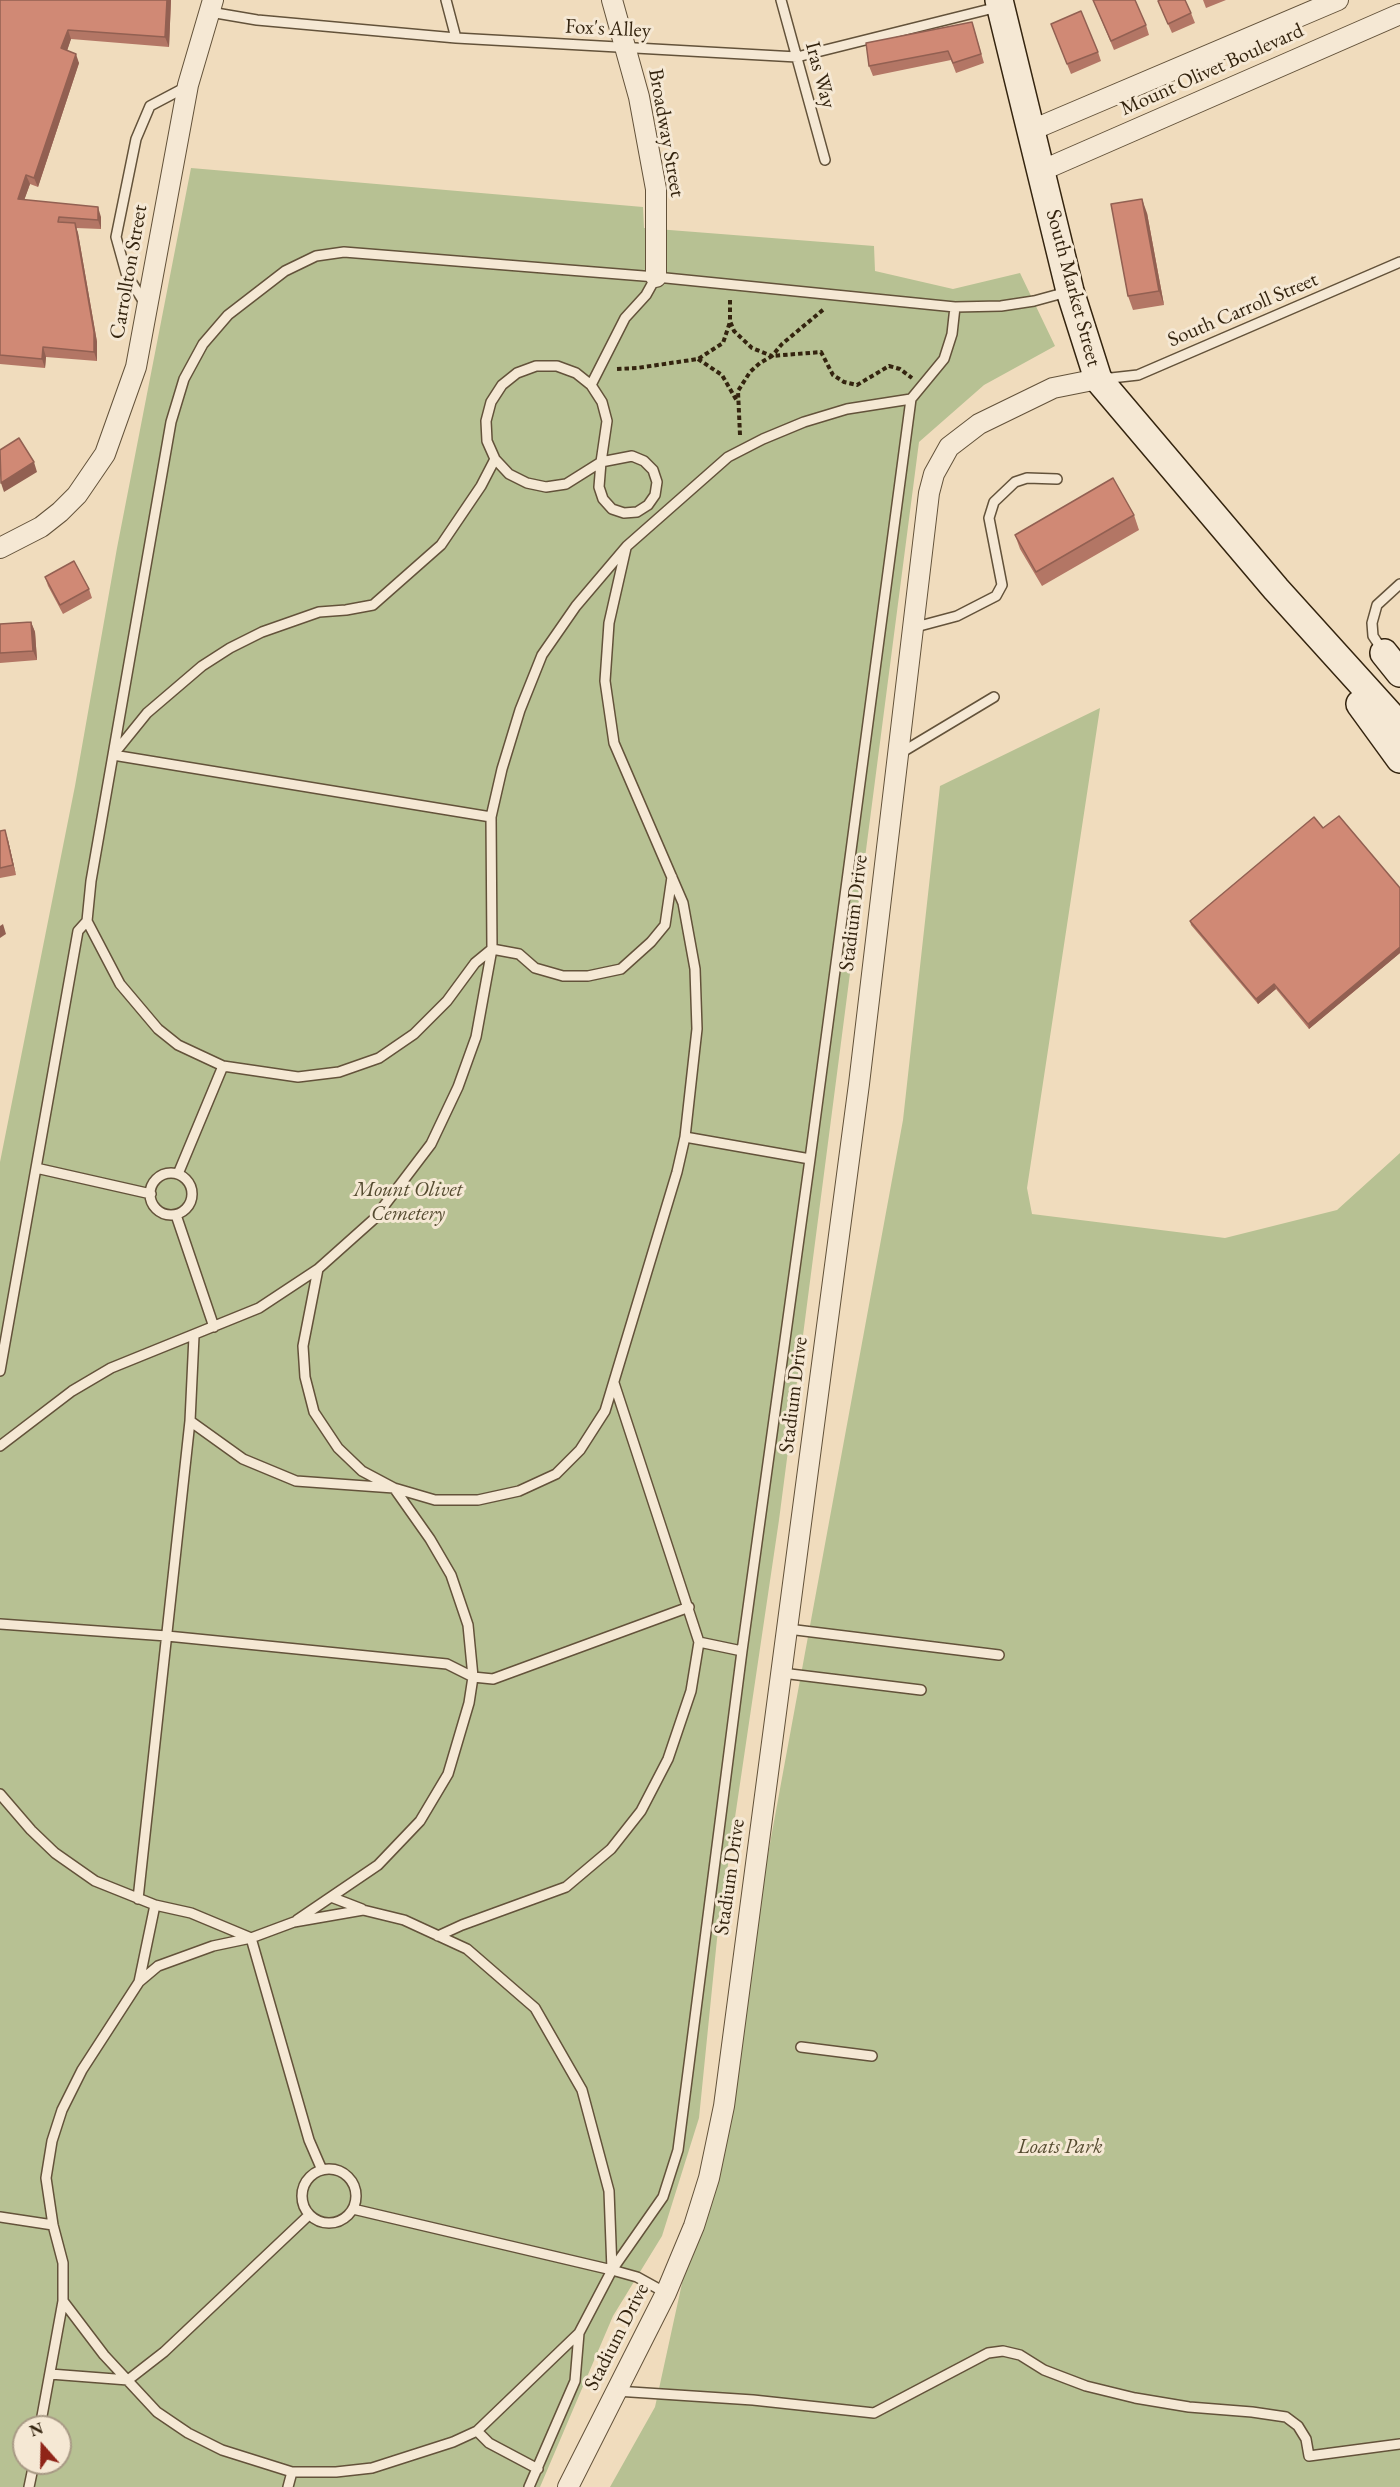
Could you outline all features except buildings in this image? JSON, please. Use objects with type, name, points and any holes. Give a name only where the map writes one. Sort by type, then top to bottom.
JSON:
[{"type":"main road","name":"South Market Street","points":[[1000,3],[1043,170],[1070,291],[1098,379],[1276,589],[1400,726]]},
{"type":"main road","name":"South Market Street","points":[[1276,589],[1400,759]]},
{"type":"street","name":"Broadway Street","points":[[612,0],[639,97],[656,189],[656,278]]},
{"type":"street","name":"Mount Olivet Boulevard","points":[[1032,130],[1338,0]]},
{"type":"street","name":"Carrollton Street","points":[[0,548],[41,527],[77,495],[105,454],[136,366],[188,85],[212,6]]},
{"type":"street","name":"Mount Olivet Boulevard","points":[[1043,170],[1400,14]]},
{"type":"street","name":"Stadium Drive","points":[[568,2487],[666,2293],[694,2226],[709,2178],[724,2106],[859,1084],[929,493],[934,474],[949,447],[980,424],[1053,388],[1098,379]]},
{"type":"lane","points":[[446,0],[456,38]]},
{"type":"lane","name":"Iras Way","points":[[781,0],[825,159]]},
{"type":"lane","name":"Fox's Alley","points":[[212,6],[257,20],[456,38],[796,57],[1000,3]]},
{"type":"lane","points":[[147,307],[126,273],[116,237],[136,139],[150,106],[188,85]]},
{"type":"lane","points":[[673,875],[665,925],[651,942],[621,969],[588,976],[563,976],[535,968],[519,954],[492,949],[475,963],[447,1001],[414,1034],[380,1058],[339,1072],[298,1077],[223,1066],[178,1045],[158,1029],[120,984],[87,921],[91,881],[171,422],[184,379],[203,344],[228,315],[285,271],[316,256],[344,252],[656,278],[955,307],[1001,306],[1034,301],[1070,291]]},
{"type":"lane","name":"South Carroll Street","points":[[1098,379],[1138,375],[1400,262]]},
{"type":"lane","points":[[591,385],[624,318],[646,295],[656,278]]},
{"type":"lane","points":[[63,2301],[104,2355],[157,2412],[188,2433],[222,2450],[292,2472],[336,2472],[372,2468],[442,2446],[477,2431],[579,2333],[612,2270],[663,2197],[678,2150],[742,1651],[911,399],[944,359],[952,334],[955,307]]},
{"type":"lane","points":[[495,459],[487,441],[486,421],[490,402],[502,385],[517,373],[536,366],[557,366],[576,373],[591,385],[602,402],[607,421],[601,462],[599,487],[603,500],[612,509],[624,513],[637,512],[648,505],[655,495],[657,482],[653,470],[644,460],[632,456],[601,462],[566,484],[546,487],[526,483],[509,474],[495,459]]},
{"type":"lane","points":[[0,1446],[72,1391],[111,1368],[259,1308],[318,1269],[374,1219],[432,1144],[458,1087],[476,1037],[492,949],[491,818],[502,769],[520,710],[542,655],[576,606],[627,546],[728,458],[763,439],[815,418],[847,409],[911,399]]},
{"type":"lane","points":[[113,755],[147,713],[202,666],[230,648],[262,633],[319,612],[374,605],[441,546],[481,486],[495,459]]},
{"type":"lane","points":[[912,628],[957,616],[996,596],[1002,585],[989,518],[994,502],[1015,482],[1027,478],[1057,479]]},
{"type":"lane","points":[[648,505],[654,522]]},
{"type":"lane","points":[[318,1269],[303,1346],[305,1377],[314,1412],[338,1448],[362,1471],[394,1488],[435,1500],[478,1500],[519,1491],[556,1474],[580,1450],[605,1411],[677,1172],[685,1137],[697,1029],[695,969],[683,903],[673,875],[614,743],[605,681],[609,623],[627,546]]},
{"type":"lane","points":[[1392,663],[1373,636],[1372,623],[1377,605],[1400,584]]},
{"type":"lane","points":[[897,755],[994,697]]},
{"type":"lane","points":[[113,755],[491,818]]},
{"type":"lane","points":[[0,1371],[78,931],[87,921]]},
{"type":"lane","points":[[178,1174],[223,1066]]},
{"type":"lane","points":[[685,1137],[810,1159]]},
{"type":"lane","points":[[36,1168],[151,1194]]},
{"type":"lane","points":[[167,1174],[178,1174],[187,1180],[192,1190],[191,1201],[185,1210],[176,1215],[165,1215],[155,1209],[151,1188],[157,1179],[167,1174]]},
{"type":"lane","points":[[176,1215],[214,1327]]},
{"type":"lane","points":[[138,1899],[190,1421],[194,1336]]},
{"type":"lane","points":[[438,1936],[566,1887],[611,1849],[641,1811],[668,1759],[691,1691],[699,1642],[615,1383]]},
{"type":"lane","points":[[190,1421],[243,1460],[296,1481],[394,1488]]},
{"type":"lane","points":[[294,1922],[378,1865],[420,1821],[448,1774],[469,1703],[473,1677],[468,1625],[451,1575],[430,1539],[394,1488]]},
{"type":"lane","points":[[0,1624],[167,1636],[447,1664],[473,1677],[493,1679],[689,1607]]},
{"type":"lane","points":[[788,1629],[999,1655]]},
{"type":"lane","points":[[699,1642],[742,1651]]},
{"type":"lane","points":[[782,1673],[921,1690]]},
{"type":"lane","points":[[0,1794],[31,1830],[55,1853],[95,1881],[154,1905],[190,1913],[251,1938]]},
{"type":"lane","points":[[331,1897],[363,1910],[404,1920],[467,1949],[536,2008],[582,2090],[609,2191],[612,2270]]},
{"type":"lane","points":[[139,1982],[154,1905]]},
{"type":"lane","points":[[42,2415],[63,2301],[63,2263],[53,2225],[46,2178],[52,2140],[62,2110],[82,2070],[139,1982],[158,1966],[213,1946],[251,1938],[294,1922],[363,1910]]},
{"type":"lane","points":[[251,1938],[318,2172]]},
{"type":"lane","points":[[801,2047],[873,2055]]},
{"type":"lane","points":[[332,2169],[342,2173],[355,2189],[356,2199],[353,2209],[346,2217],[327,2224],[317,2221],[304,2207],[302,2198],[307,2180],[318,2172],[332,2169]]},
{"type":"lane","points":[[353,2209],[612,2270],[637,2277],[666,2293]]},
{"type":"lane","points":[[50,2374],[128,2380],[164,2352],[309,2215]]},
{"type":"lane","points":[[0,2217],[53,2225]]},
{"type":"lane","points":[[529,2487],[575,2381],[579,2333]]},
{"type":"lane","points":[[616,2391],[753,2400],[874,2413],[988,2353],[1004,2351],[1020,2355],[1044,2370],[1086,2386],[1125,2396],[1189,2407],[1286,2417],[1298,2426],[1306,2439],[1309,2456],[1400,2444]]},
{"type":"lane","points":[[477,2431],[489,2443],[538,2469]]},
{"type":"lane","points":[[288,2487],[292,2472]]},
{"type":"path","points":[[598,369],[637,368],[698,358],[723,343],[730,321],[730,285]]},
{"type":"path","points":[[742,450],[738,391],[750,372],[772,356],[782,344],[841,296]]},
{"type":"path","points":[[730,321],[734,331],[752,348],[772,356],[821,352],[833,375],[844,382],[856,385],[866,382],[881,369],[889,366],[900,369],[921,386]]},
{"type":"path","points":[[698,358],[722,375],[737,402]]},
{"type":"green space","name":"Mount Olivet Cemetery","points":[[191,168],[643,207],[644,228],[874,246],[875,271],[953,289],[1020,273],[1055,346],[984,385],[919,442],[779,1520],[717,1939],[699,2118],[662,2236],[613,2316],[540,2487],[0,2487],[0,1162],[75,786],[117,548]]},
{"type":"green space","name":"Loats Park","points":[[1100,708],[1027,1188],[1032,1214],[1225,1238],[1337,1210],[1400,1153],[1400,2487],[610,2487],[655,2407],[727,2077],[903,1120],[940,786]]}]
